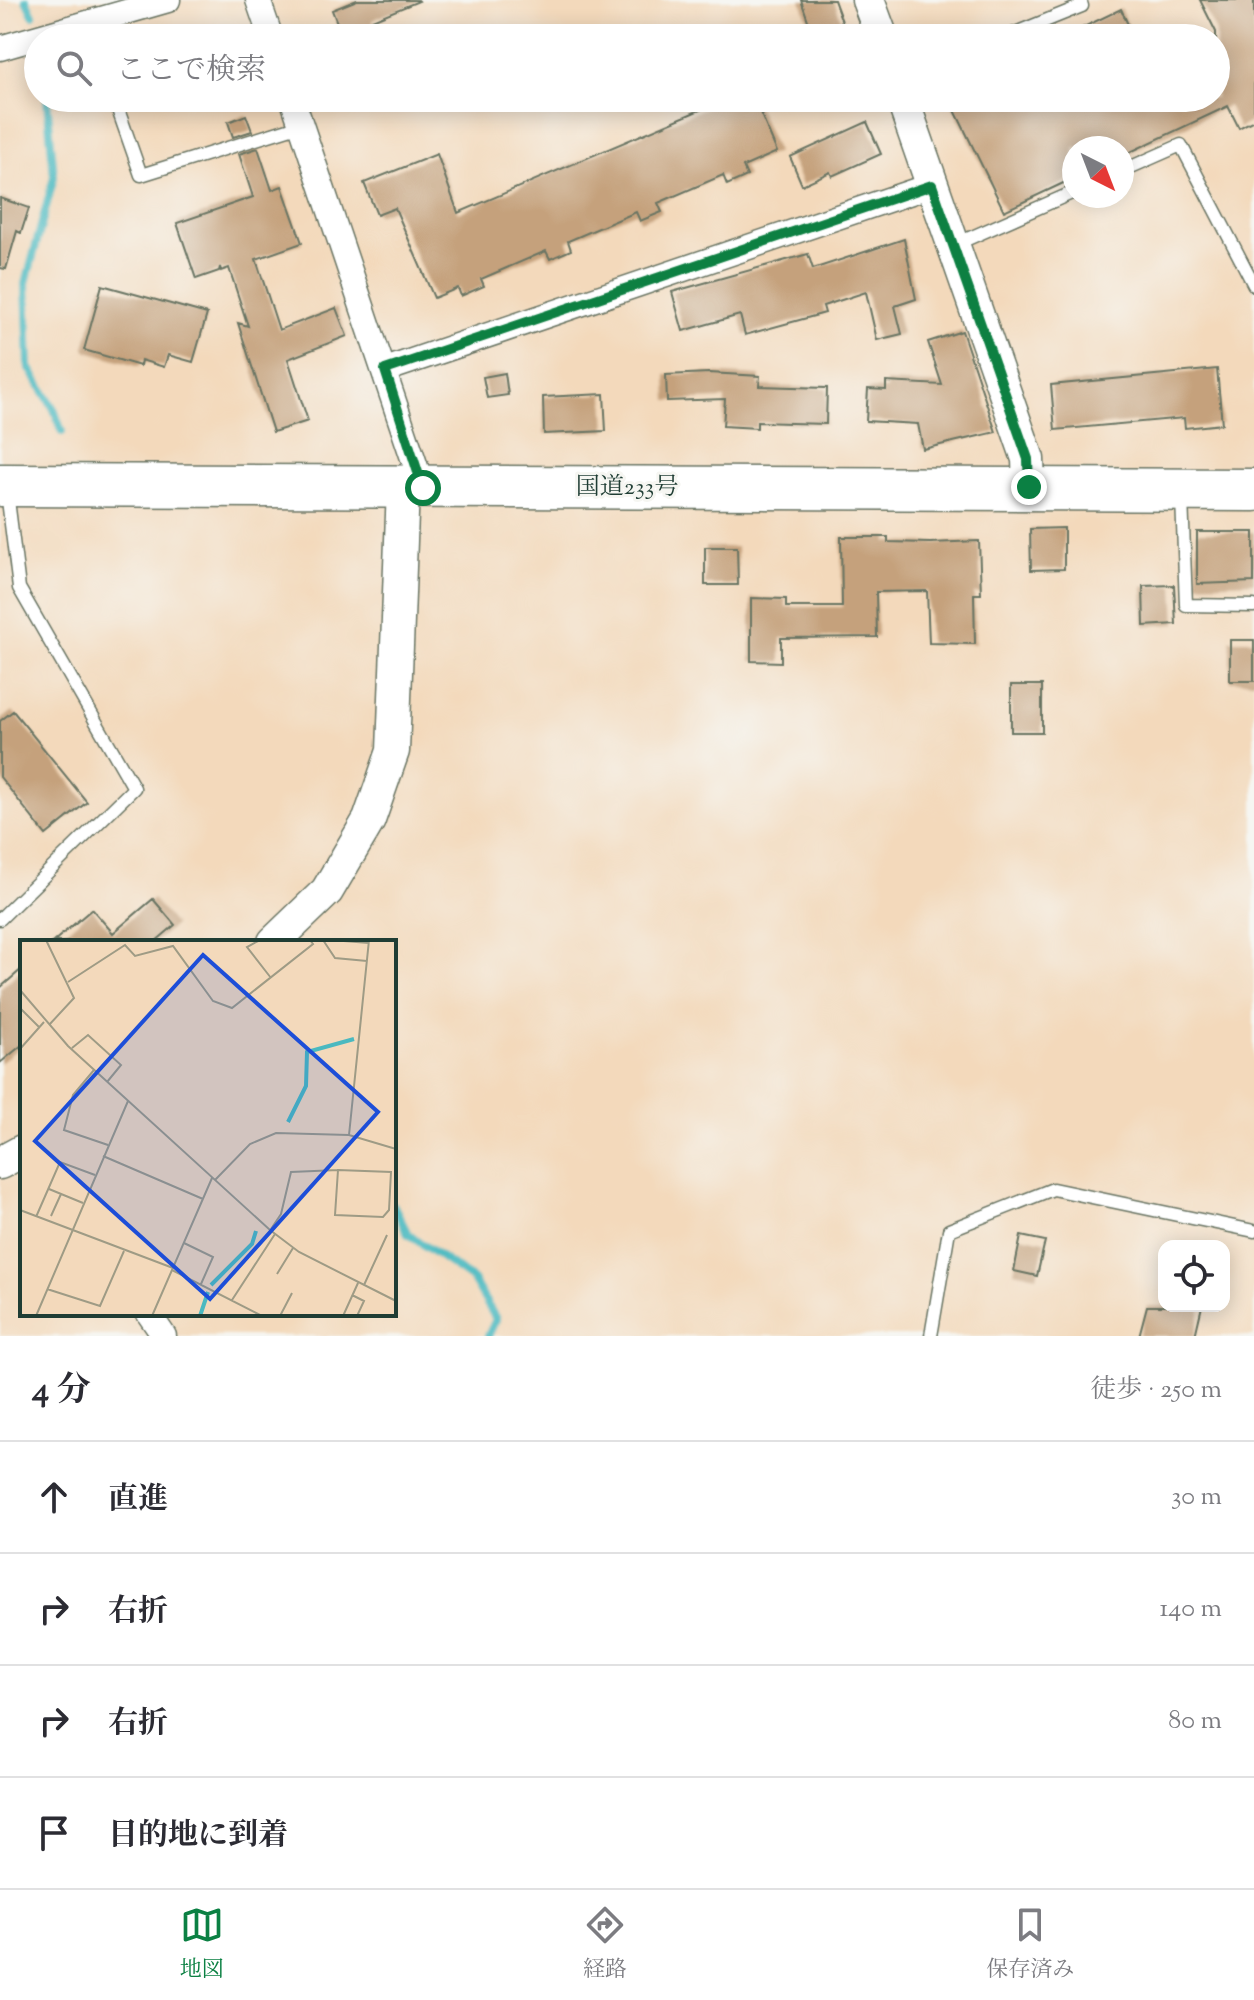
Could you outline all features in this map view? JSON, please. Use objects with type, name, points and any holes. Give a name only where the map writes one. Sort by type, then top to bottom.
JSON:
[{"type":"highway","name":"国道233号","points":[[3,485],[1254,490]]},
{"type":"street","points":[[106,24],[168,0]]},
{"type":"street","points":[[258,0],[266,24]]},
{"type":"street","points":[[868,0],[877,24]]},
{"type":"street","points":[[0,48],[24,43]]},
{"type":"street","points":[[276,940],[327,891],[369,820],[393,751],[413,488],[385,370],[297,112]]},
{"type":"street","points":[[907,112],[1028,459],[1029,487]]},
{"type":"street","points":[[385,370],[932,185]]},
{"type":"street","points":[[0,1163],[20,1152]]},
{"type":"street","points":[[150,1316],[164,1336]]},
{"type":"lane","points":[[1038,24],[1082,6],[1080,0]]},
{"type":"lane","points":[[119,112],[141,175],[301,125]]},
{"type":"lane","points":[[1134,166],[1181,145],[1254,285]]},
{"type":"lane","points":[[954,246],[1062,197]]},
{"type":"lane","points":[[0,919],[134,788],[19,588],[3,485]]},
{"type":"lane","points":[[1181,489],[1186,605],[1254,606]]},
{"type":"lane","points":[[931,1336],[949,1230],[1053,1189],[1254,1231]]},
{"type":"building","points":[[357,0],[419,1],[372,20],[374,24],[338,24],[332,10]]},
{"type":"building","points":[[801,0],[834,0],[843,24],[809,24]]},
{"type":"building","points":[[1200,0],[1254,0],[1254,120],[1239,128],[1230,110],[1230,24],[1212,24]]},
{"type":"building","points":[[1121,9],[1128,24],[1090,24]]},
{"type":"building","points":[[695,112],[760,112],[777,152],[743,167],[747,176],[727,185],[723,175],[658,203],[662,212],[640,221],[636,212],[568,241],[571,250],[550,259],[546,251],[481,279],[484,286],[461,296],[458,288],[434,298],[395,208],[377,215],[364,183],[437,154],[458,213]]},
{"type":"building","points":[[956,112],[1215,112],[1134,150],[1134,136],[1062,136],[1062,184],[1004,211]]},
{"type":"building","points":[[246,115],[252,131],[233,137],[228,122]]},
{"type":"building","points":[[867,122],[881,154],[832,176],[830,172],[802,185],[790,157]]},
{"type":"building","points":[[258,148],[272,190],[282,186],[302,243],[256,259],[279,330],[336,308],[347,336],[288,359],[308,421],[273,432],[238,323],[248,326],[229,268],[221,271],[220,267],[219,271],[196,279],[177,223],[253,197],[239,154]]},
{"type":"building","points":[[0,198],[29,208],[21,233],[17,231],[6,269],[0,268]]},
{"type":"building","points":[[904,239],[916,299],[895,306],[902,334],[877,340],[866,292],[823,306],[825,313],[745,335],[740,315],[683,331],[672,292],[808,254],[813,269]]},
{"type":"building","points":[[102,285],[207,314],[193,362],[168,355],[164,367],[141,360],[140,366],[84,350]]},
{"type":"building","points":[[962,331],[996,432],[923,449],[918,424],[866,421],[868,389],[886,390],[886,382],[942,385],[928,342]]},
{"type":"building","points":[[1217,369],[1222,424],[1185,428],[1184,418],[1055,430],[1051,385]]},
{"type":"building","points":[[505,373],[508,395],[487,398],[483,377]]},
{"type":"building","points":[[709,373],[760,376],[759,386],[827,388],[826,424],[757,422],[757,428],[723,426],[725,399],[667,401],[666,375]]},
{"type":"building","points":[[604,394],[606,431],[544,434],[543,397]]},
{"type":"building","points":[[1064,528],[1064,569],[1031,570],[1030,529]]},
{"type":"building","points":[[1197,532],[1254,532],[1254,582],[1197,584]]},
{"type":"building","points":[[841,537],[888,537],[888,542],[979,541],[981,594],[974,594],[975,644],[929,643],[927,591],[876,592],[877,637],[781,638],[781,662],[751,661],[751,598],[786,599],[786,607],[842,607]]},
{"type":"building","points":[[705,547],[737,547],[738,585],[705,585]]},
{"type":"building","points":[[1174,585],[1176,624],[1144,626],[1143,586]]},
{"type":"building","points":[[1230,640],[1254,640],[1254,681],[1230,681]]},
{"type":"building","points":[[1011,685],[1042,685],[1042,732],[1011,732]]},
{"type":"building","points":[[13,711],[87,802],[46,835],[0,777],[0,721]]},
{"type":"building","points":[[153,899],[175,925],[157,940],[55,940],[92,909],[113,933]]},
{"type":"building","points":[[20,971],[20,1047],[0,1063],[0,988]]},
{"type":"building","points":[[1021,1236],[1045,1241],[1037,1276],[1014,1271]]},
{"type":"building","points":[[1147,1306],[1158,1306],[1158,1312],[1201,1312],[1195,1336],[1139,1336]]},
{"type":"waterway","points":[[26,0],[33,15]]},
{"type":"waterway","points":[[48,112],[54,177],[26,283],[29,367],[54,409],[62,432]]},
{"type":"waterway","points":[[396,1210],[408,1234],[473,1280],[496,1319],[488,1336]]},
{"type":"route","points":[[423,488],[385,370],[932,185],[1028,459],[1029,487]]}]
